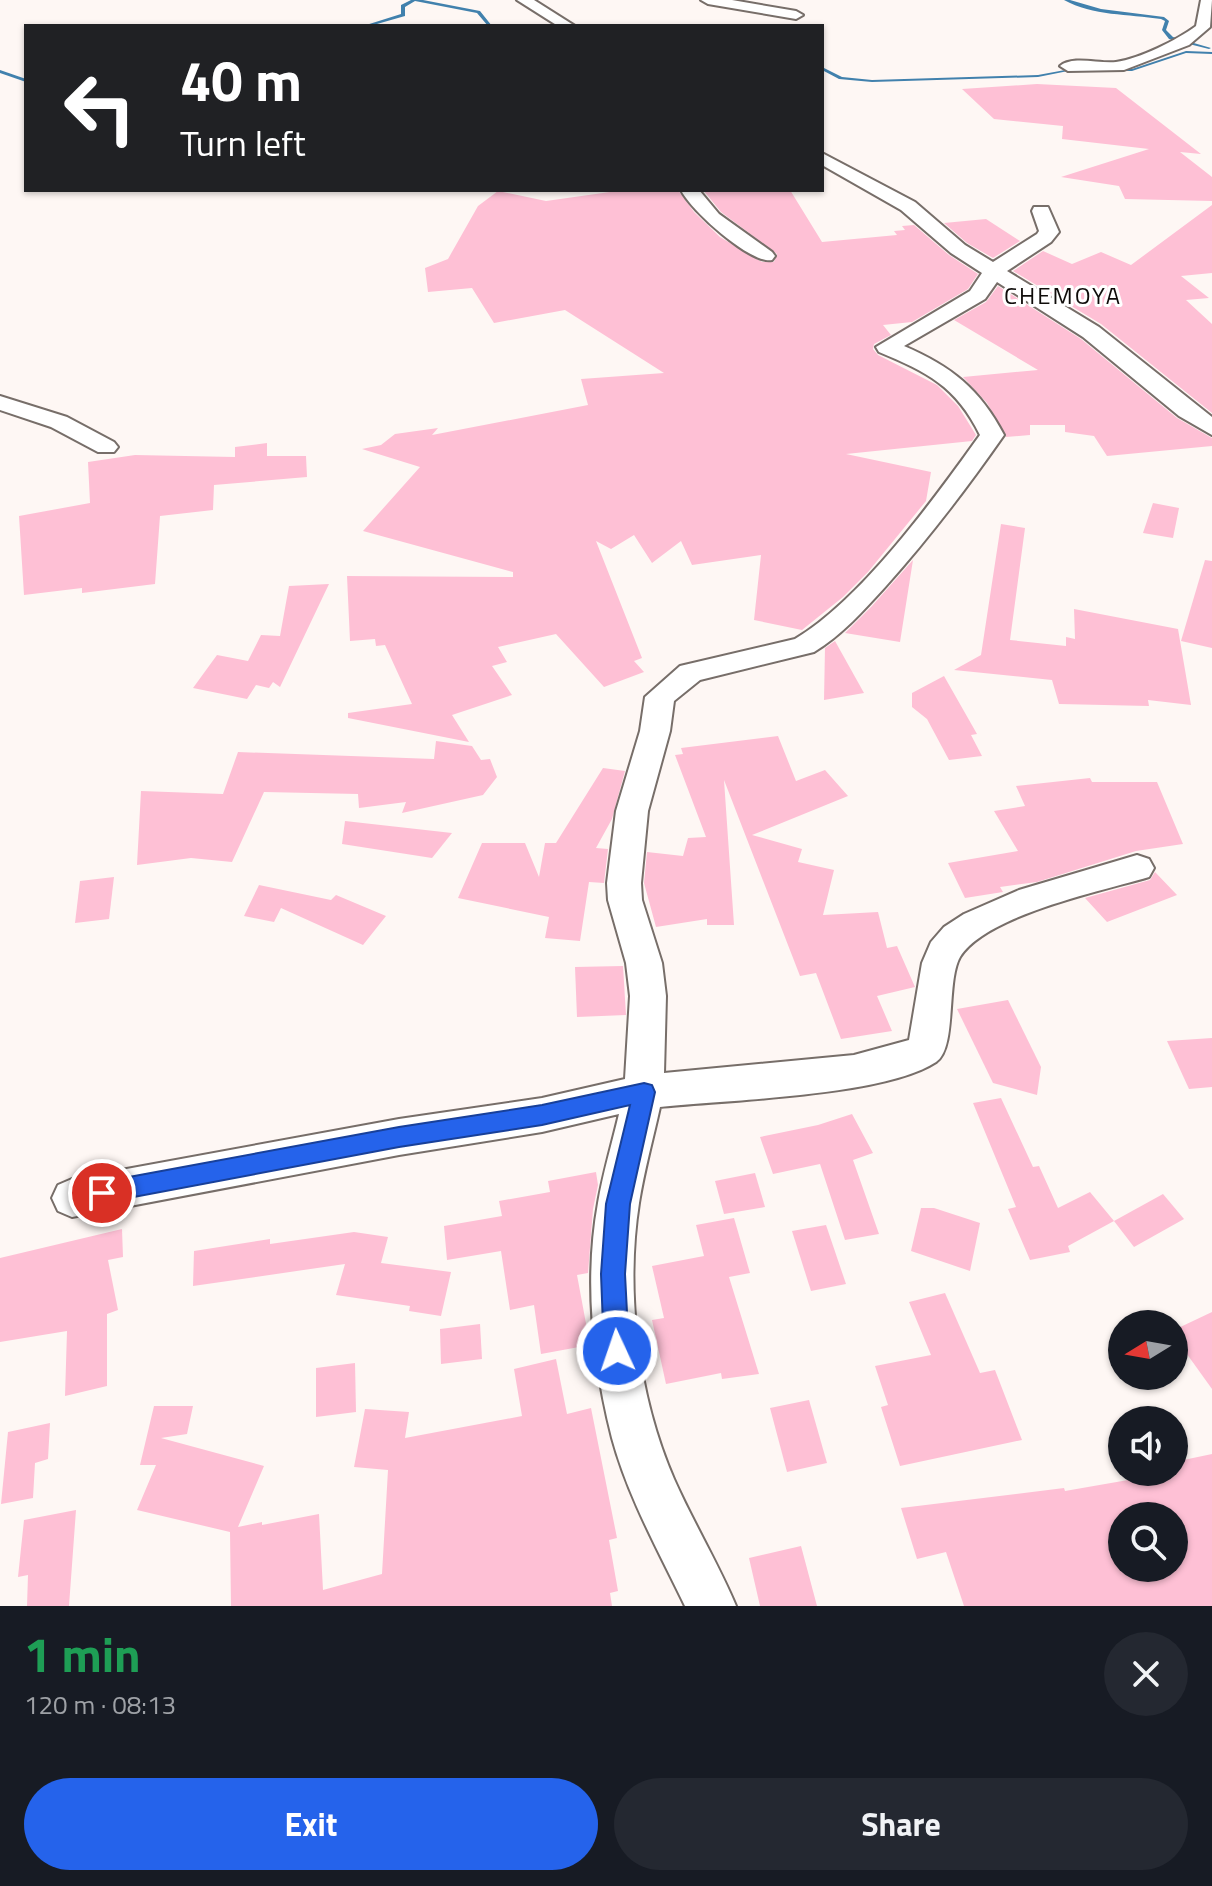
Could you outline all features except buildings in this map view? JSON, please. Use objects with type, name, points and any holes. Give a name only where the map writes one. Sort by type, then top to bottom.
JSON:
[{"type":"street","points":[[524,0],[565,24]]},
{"type":"street","points":[[708,0],[796,15]]},
{"type":"street","points":[[1068,66],[1119,67],[1184,42],[1203,27],[1202,18],[1208,0]]},
{"type":"street","points":[[824,159],[908,206],[947,242],[1091,332],[1212,428]]},
{"type":"street","points":[[691,192],[698,207],[765,256]]},
{"type":"street","points":[[711,1606],[656,1493],[636,1440],[617,1351],[613,1274],[618,1204],[644,1092],[648,996],[644,963],[625,900],[632,811],[655,731],[660,697],[690,673],[804,646],[819,638],[878,577],[968,470],[992,435],[962,386],[950,377],[887,347],[978,295],[994,270],[1049,232],[1041,211]]},
{"type":"street","points":[[0,403],[59,422],[106,447]]},
{"type":"street","points":[[72,1198],[413,1134],[542,1115],[644,1092],[854,1071],[908,1058],[926,1049],[936,979],[944,951],[955,936],[1023,903],[1137,868]]},
{"type":"waterway","points":[[372,24],[403,15],[403,6],[414,0]]},
{"type":"waterway","points":[[416,0],[478,12],[488,24]]},
{"type":"waterway","points":[[1066,0],[1101,11],[1162,18],[1167,21],[1164,30],[1171,38],[1209,48]]},
{"type":"waterway","points":[[1108,70],[1132,70],[1186,52],[1212,53]]},
{"type":"waterway","points":[[824,69],[841,78],[872,81],[1038,76],[1076,69]]},
{"type":"waterway","points":[[0,71],[24,80]]},
{"type":"district","name":"CHEMOYA","points":[[1063,296]]},
{"type":"route","points":[[102,1193],[399,1137],[542,1115],[644,1092],[618,1204],[613,1274],[617,1351]]}]
